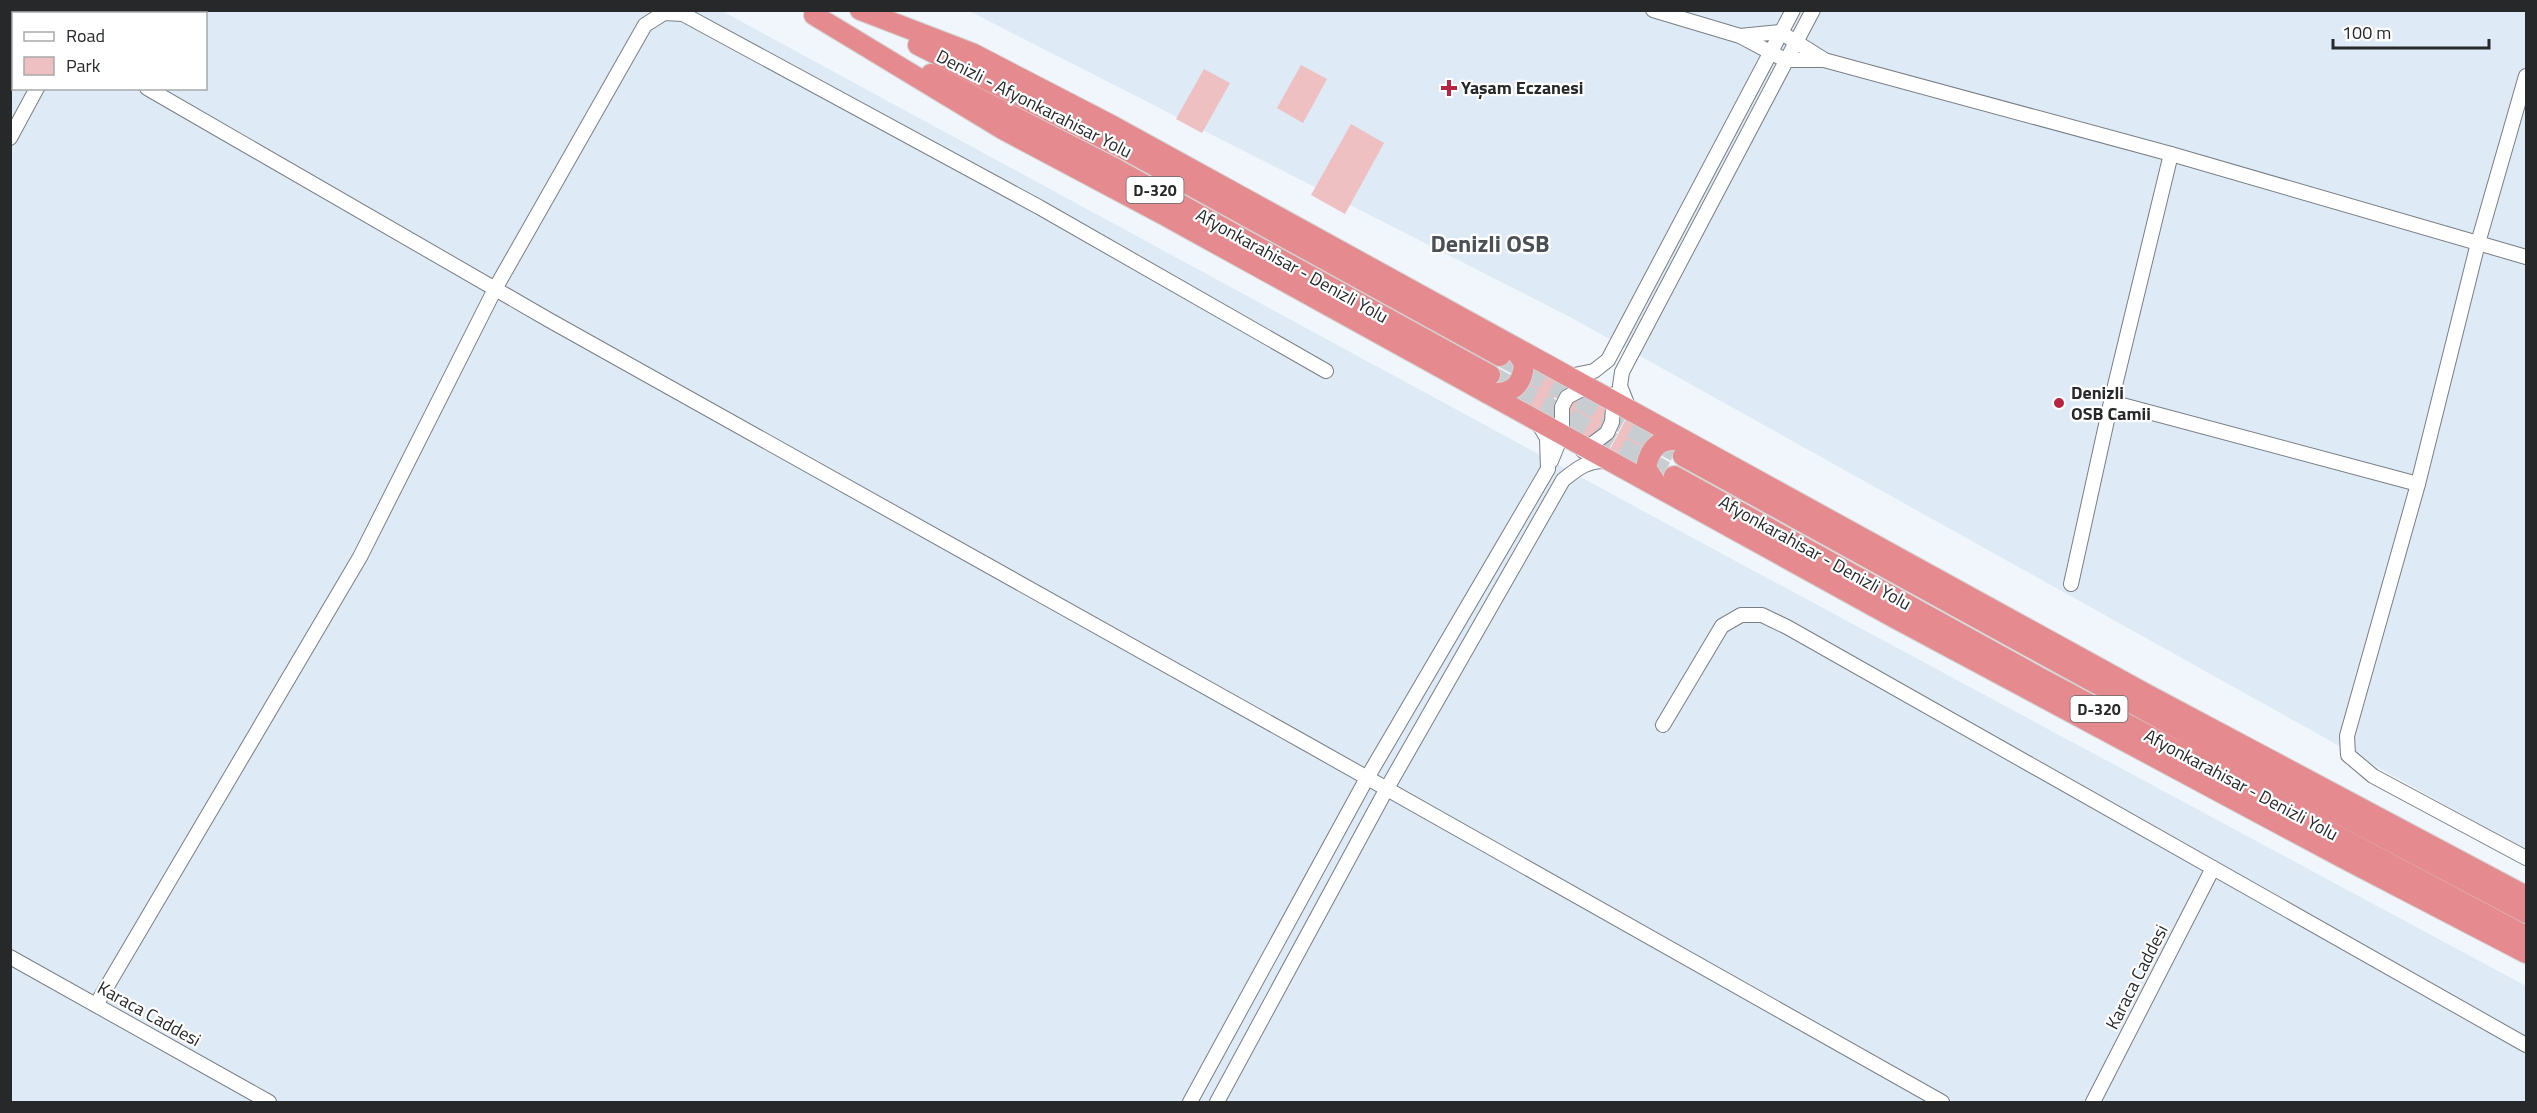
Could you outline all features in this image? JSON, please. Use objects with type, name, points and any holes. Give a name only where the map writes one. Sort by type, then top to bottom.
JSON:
[{"type":"highway","name":"Denizli - Afyonkarahisar Yolu","points":[[852,10],[1126,150],[1505,350]]},
{"type":"highway","points":[[860,10],[972,54],[1111,124],[1524,363],[1521,381],[1513,391],[1502,395],[1488,384]]},
{"type":"highway","name":"Afyonkarahisar - Denizli Yolu","points":[[810,13],[1116,168],[1488,384],[1538,421],[1562,434]]},
{"type":"highway","points":[[1505,350],[1569,376],[1630,411],[1683,448],[2526,896]]},
{"type":"highway","points":[[1562,434],[1612,461],[1666,482]]},
{"type":"highway","points":[[1683,448],[1662,440],[1648,456],[1646,468],[1666,482],[2046,700],[2526,952]]},
{"type":"highway","name":"D-320","points":[[1683,448],[2208,745],[2526,913]]},
{"type":"highway","name":"Afyonkarahisar - Denizli Yolu","points":[[1666,482],[2526,936]]},
{"type":"street","points":[[1653,10],[1740,36],[1785,60],[1824,60],[2171,154],[2526,257]]},
{"type":"street","points":[[1190,1102],[1367,778],[1548,469],[1562,434],[1562,407],[1567,397],[1588,387],[1608,360],[1768,52],[1793,10]]},
{"type":"street","points":[[1217,1102],[1386,790],[1563,480],[1586,447],[1607,433],[1612,422],[1612,400],[1622,372],[1813,10]]},
{"type":"street","points":[[96,1005],[360,557],[495,289],[645,26],[664,12],[683,14],[1039,207],[1326,371]]},
{"type":"street","points":[[1740,36],[1780,32],[1796,40],[1824,60]]},
{"type":"street","points":[[2526,75],[2478,243],[2418,484],[2347,736],[2348,755],[2373,776],[2526,858]]},
{"type":"street","points":[[10,138],[36,90]]},
{"type":"street","points":[[150,90],[495,289],[942,542],[1942,1102]]},
{"type":"street","points":[[2071,584],[2111,402],[2171,154]]},
{"type":"street","points":[[1569,376],[1594,371],[1608,360]]},
{"type":"street","points":[[1622,372],[1620,386],[1630,411]]},
{"type":"street","points":[[2111,402],[2418,484]]},
{"type":"street","points":[[1538,421],[1547,438],[1548,469]]},
{"type":"street","points":[[1563,480],[1583,464],[1594,461],[1612,461]]},
{"type":"street","points":[[1663,725],[1722,626],[1742,615],[1762,615],[1787,627],[2526,1045]]},
{"type":"street","name":"Karaca Caddesi","points":[[2093,1102],[2213,868]]},
{"type":"street","name":"Karaca Caddesi","points":[[10,957],[269,1102]]},
{"type":"shaded area","points":[[10,11],[722,11],[1717,551],[2526,986],[2526,1102],[11,1102]]},
{"type":"shaded area","points":[[969,11],[2526,11],[2526,850],[1570,317]]},
{"type":"green space","points":[[1301,65],[1327,79],[1303,123],[1277,108]]},
{"type":"green space","points":[[1204,69],[1230,83],[1202,133],[1176,119]]},
{"type":"green space","points":[[1351,124],[1384,143],[1345,214],[1311,195]]},
{"type":"green space","points":[[1530,362],[1563,381],[1544,417],[1509,399]]},
{"type":"green space","points":[[1586,397],[1600,403],[1606,417],[1600,431],[1586,437],[1572,431],[1566,417],[1572,403]]},
{"type":"green space","points":[[1627,417],[1659,434],[1641,471],[1608,453]]},
{"type":"tunnel","points":[[1500,356],[1683,456]]},
{"type":"tunnel","points":[[1490,375],[1674,476]]},
{"type":"place","name":"Yaşam Eczanesi","points":[[1449,88]]},
{"type":"place","name":"Denizli OSB Camii","points":[[2059,403]]},
{"type":"district","name":"Denizli OSB","points":[[1490,244]]}]
